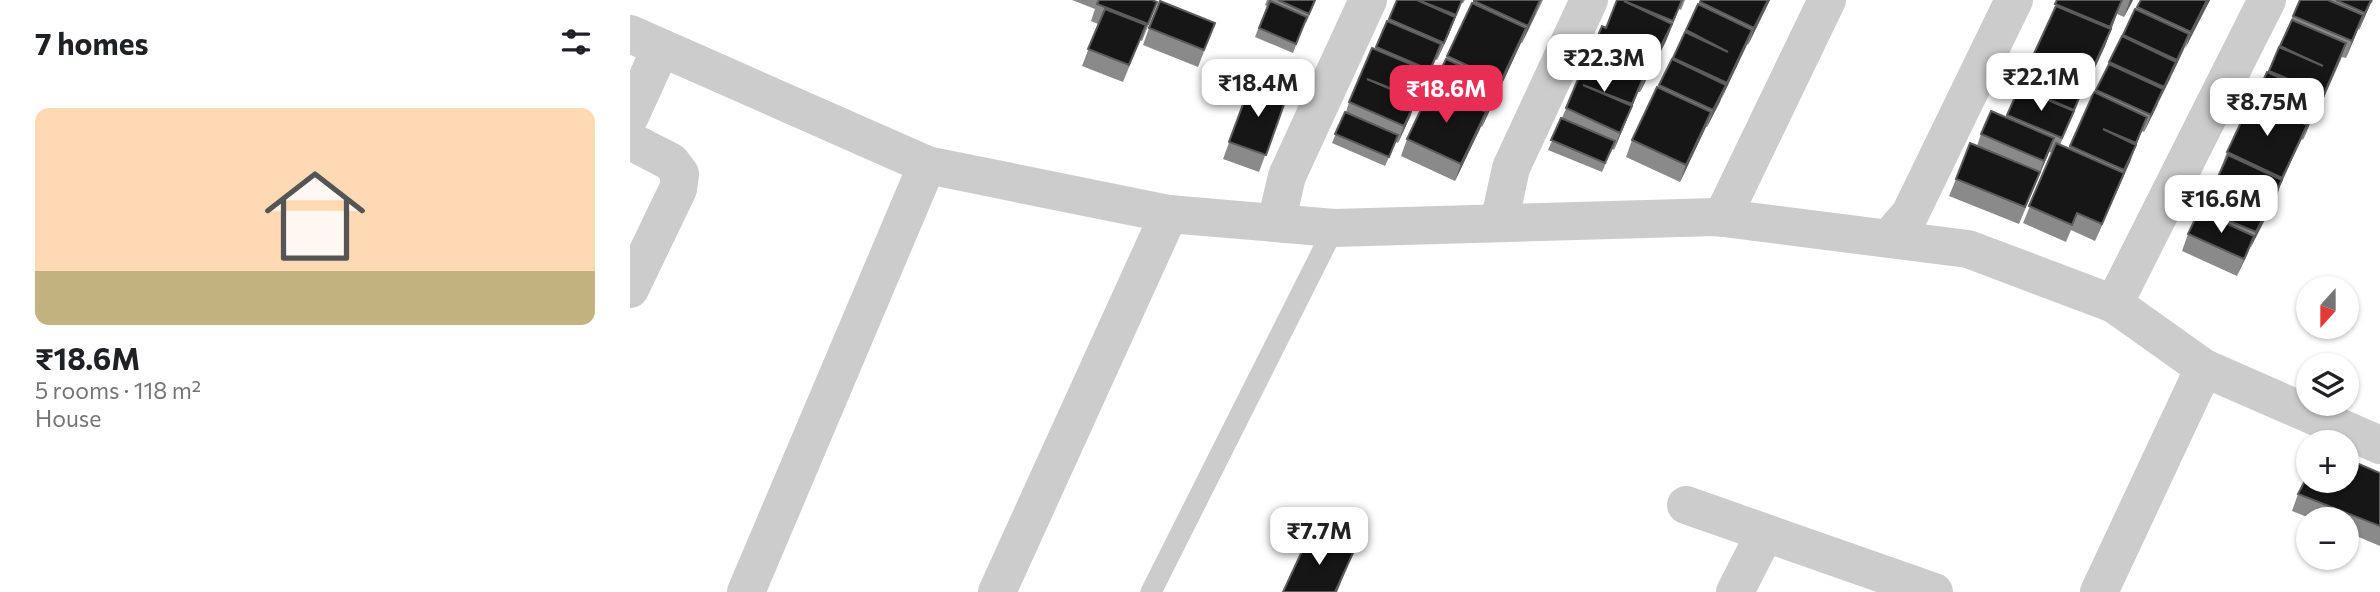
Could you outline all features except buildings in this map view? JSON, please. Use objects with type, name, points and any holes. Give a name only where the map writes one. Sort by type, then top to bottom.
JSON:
[{"type":"street","points":[[1276,223],[1287,176],[1368,0]]},
{"type":"street","points":[[1499,223],[1511,168],[1589,0]]},
{"type":"street","points":[[1722,218],[1827,0]]},
{"type":"street","points":[[1889,238],[1910,214],[2014,0]]},
{"type":"street","points":[[2114,304],[2267,0]]},
{"type":"street","points":[[630,116],[646,41],[927,165],[1169,214],[1334,228],[1722,218],[1968,249],[2114,304],[2204,368],[2380,445]]},
{"type":"street","points":[[630,141],[671,162],[680,174],[678,189],[630,289]]},
{"type":"street","points":[[746,592],[927,165]]},
{"type":"street","points":[[997,592],[1169,214]]},
{"type":"street","points":[[2099,592],[2204,368]]},
{"type":"street","points":[[1686,505],[1934,592]]},
{"type":"street","points":[[1735,592],[1765,533]]},
{"type":"lane","points":[[1151,592],[1334,228]]}]
